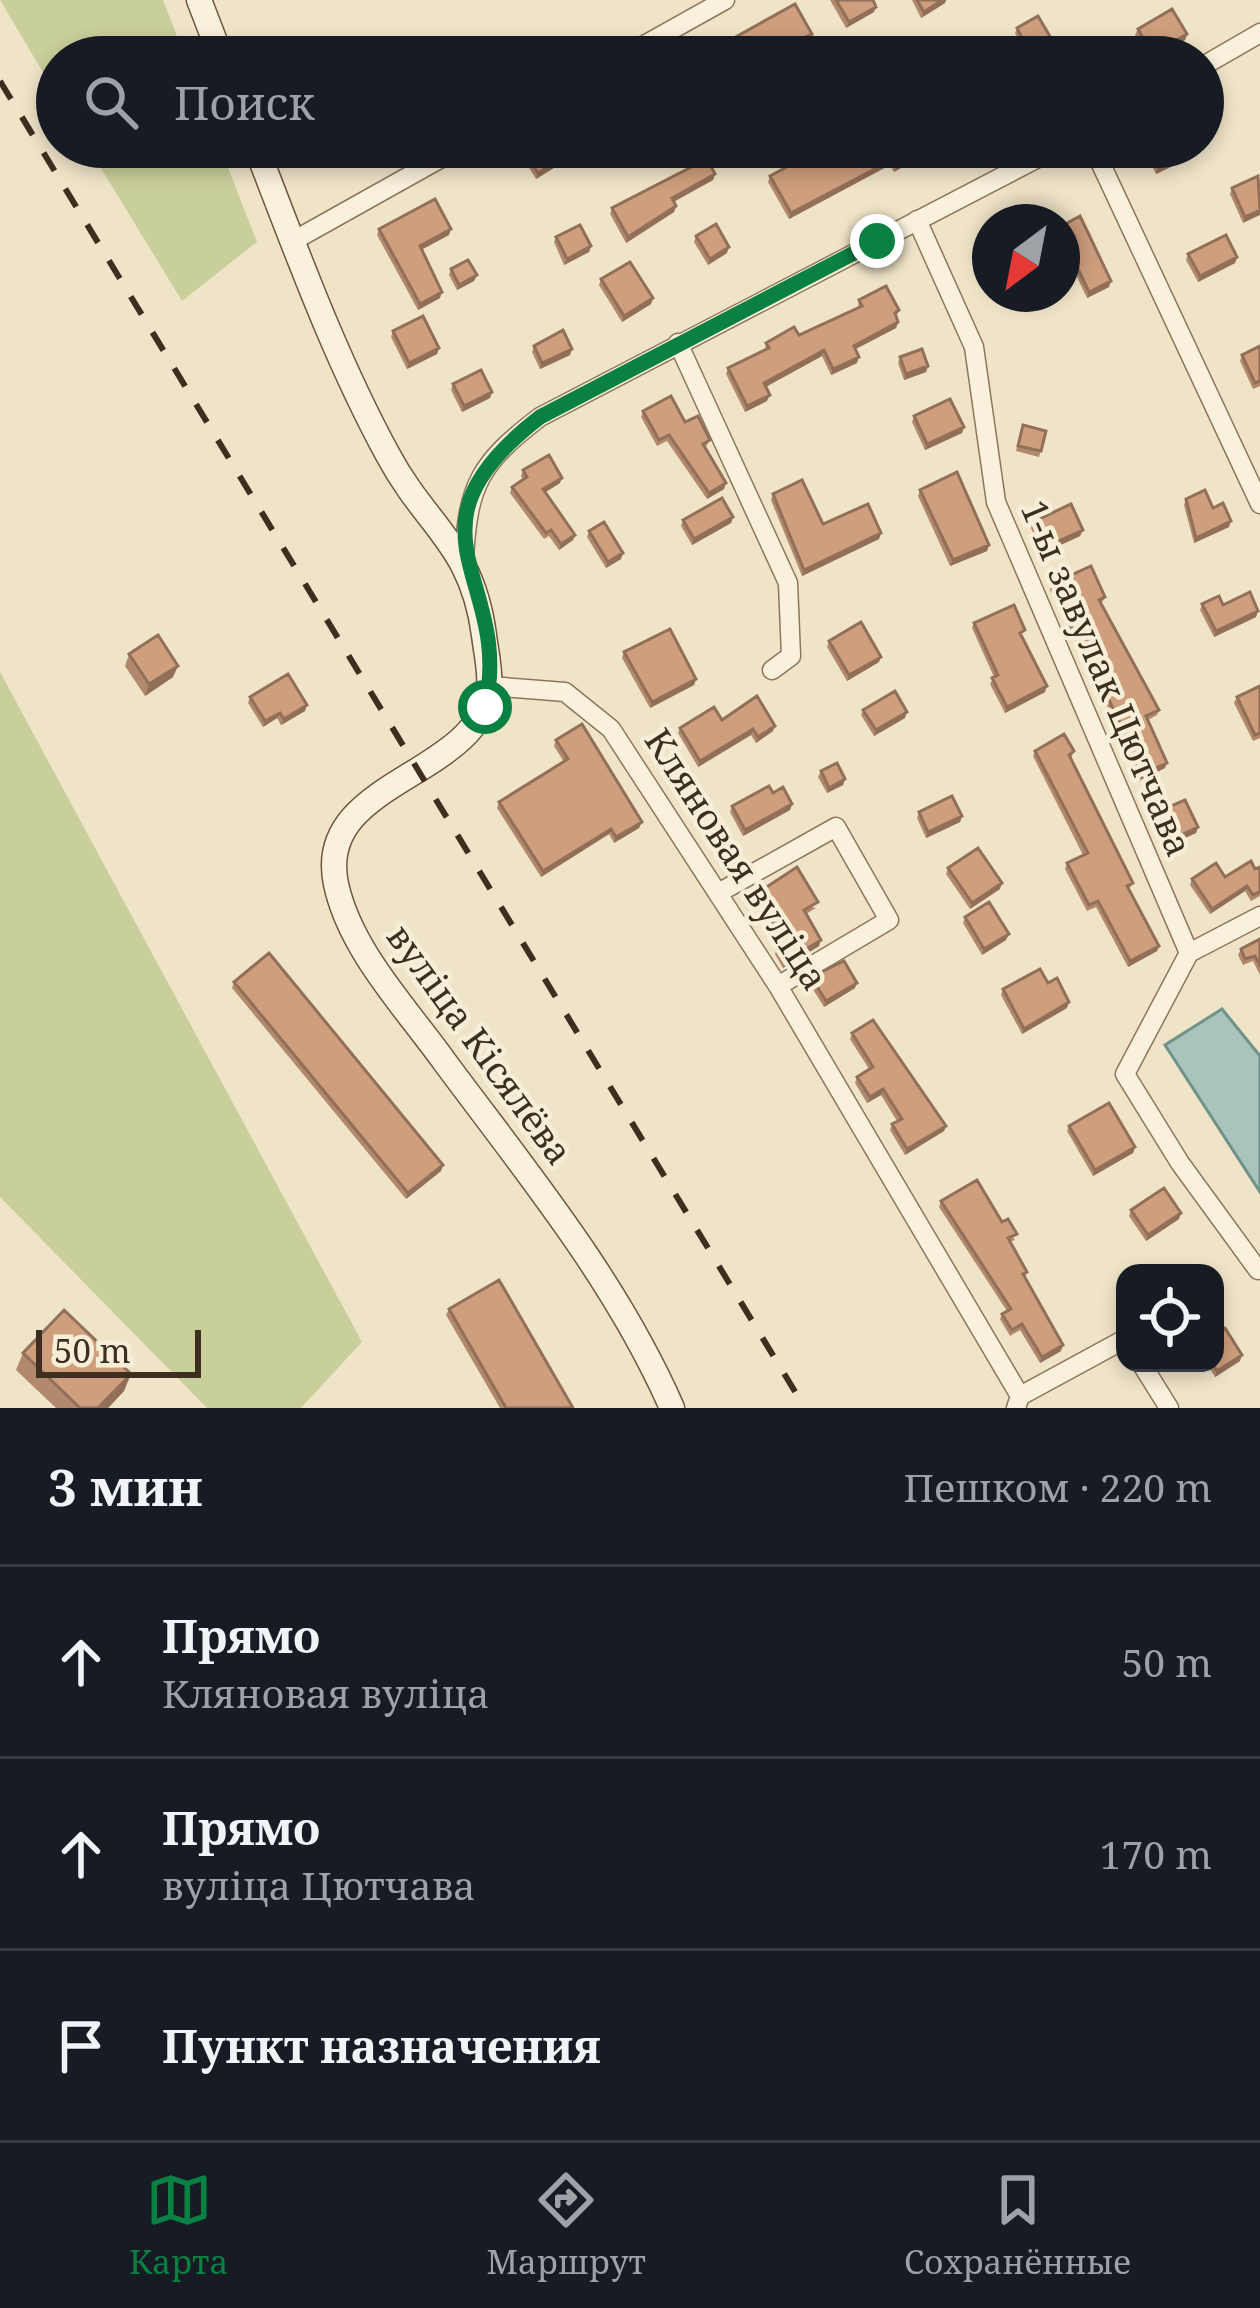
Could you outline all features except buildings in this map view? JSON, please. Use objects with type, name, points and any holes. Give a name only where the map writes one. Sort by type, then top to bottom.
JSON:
[{"type":"street","points":[[199,0],[213,36]]},
{"type":"street","points":[[661,36],[725,0]]},
{"type":"street","points":[[1224,54],[1260,33]]},
{"type":"street","points":[[264,168],[389,458],[464,559],[478,591],[490,686]]},
{"type":"street","points":[[292,241],[423,168]]},
{"type":"street","points":[[464,559],[466,515],[476,478],[498,450],[540,417],[1018,168]]},
{"type":"street","points":[[1103,168],[1260,504]]},
{"type":"street","name":"1-ы завулак Цютчава","points":[[916,220],[974,347],[996,502],[1189,953]]},
{"type":"street","points":[[678,343],[788,583],[791,656],[772,670]]},
{"type":"street","name":"Кляновая вуліца","points":[[490,686],[565,692],[611,729],[778,986],[1018,1402]]},
{"type":"street","name":"вуліца Кісялёва","points":[[490,686],[485,707],[466,737],[373,796],[351,824],[335,863],[336,884],[370,961],[617,1296],[672,1408]]},
{"type":"street","points":[[720,892],[836,827],[889,920],[778,986]]},
{"type":"street","points":[[1258,1270],[1180,1163],[1125,1074],[1189,953],[1260,916]]},
{"type":"street","points":[[1018,1402],[1116,1345]]},
{"type":"street","points":[[1146,1372],[1168,1408]]},
{"type":"green space","points":[[0,0],[163,0],[177,36],[36,36],[36,61]]},
{"type":"green space","points":[[101,168],[228,168],[257,242],[182,301]]},
{"type":"green space","points":[[0,672],[362,1342],[301,1408],[207,1408],[0,1197]]},
{"type":"water","points":[[1222,1009],[1260,1056],[1260,1192],[1165,1045]]},
{"type":"railway","points":[[0,81],[36,140]]},
{"type":"railway","points":[[53,168],[805,1408]]},
{"type":"route","points":[[485,707],[490,686],[478,591],[464,559],[466,515],[476,478],[498,450],[540,417],[877,241]]}]
